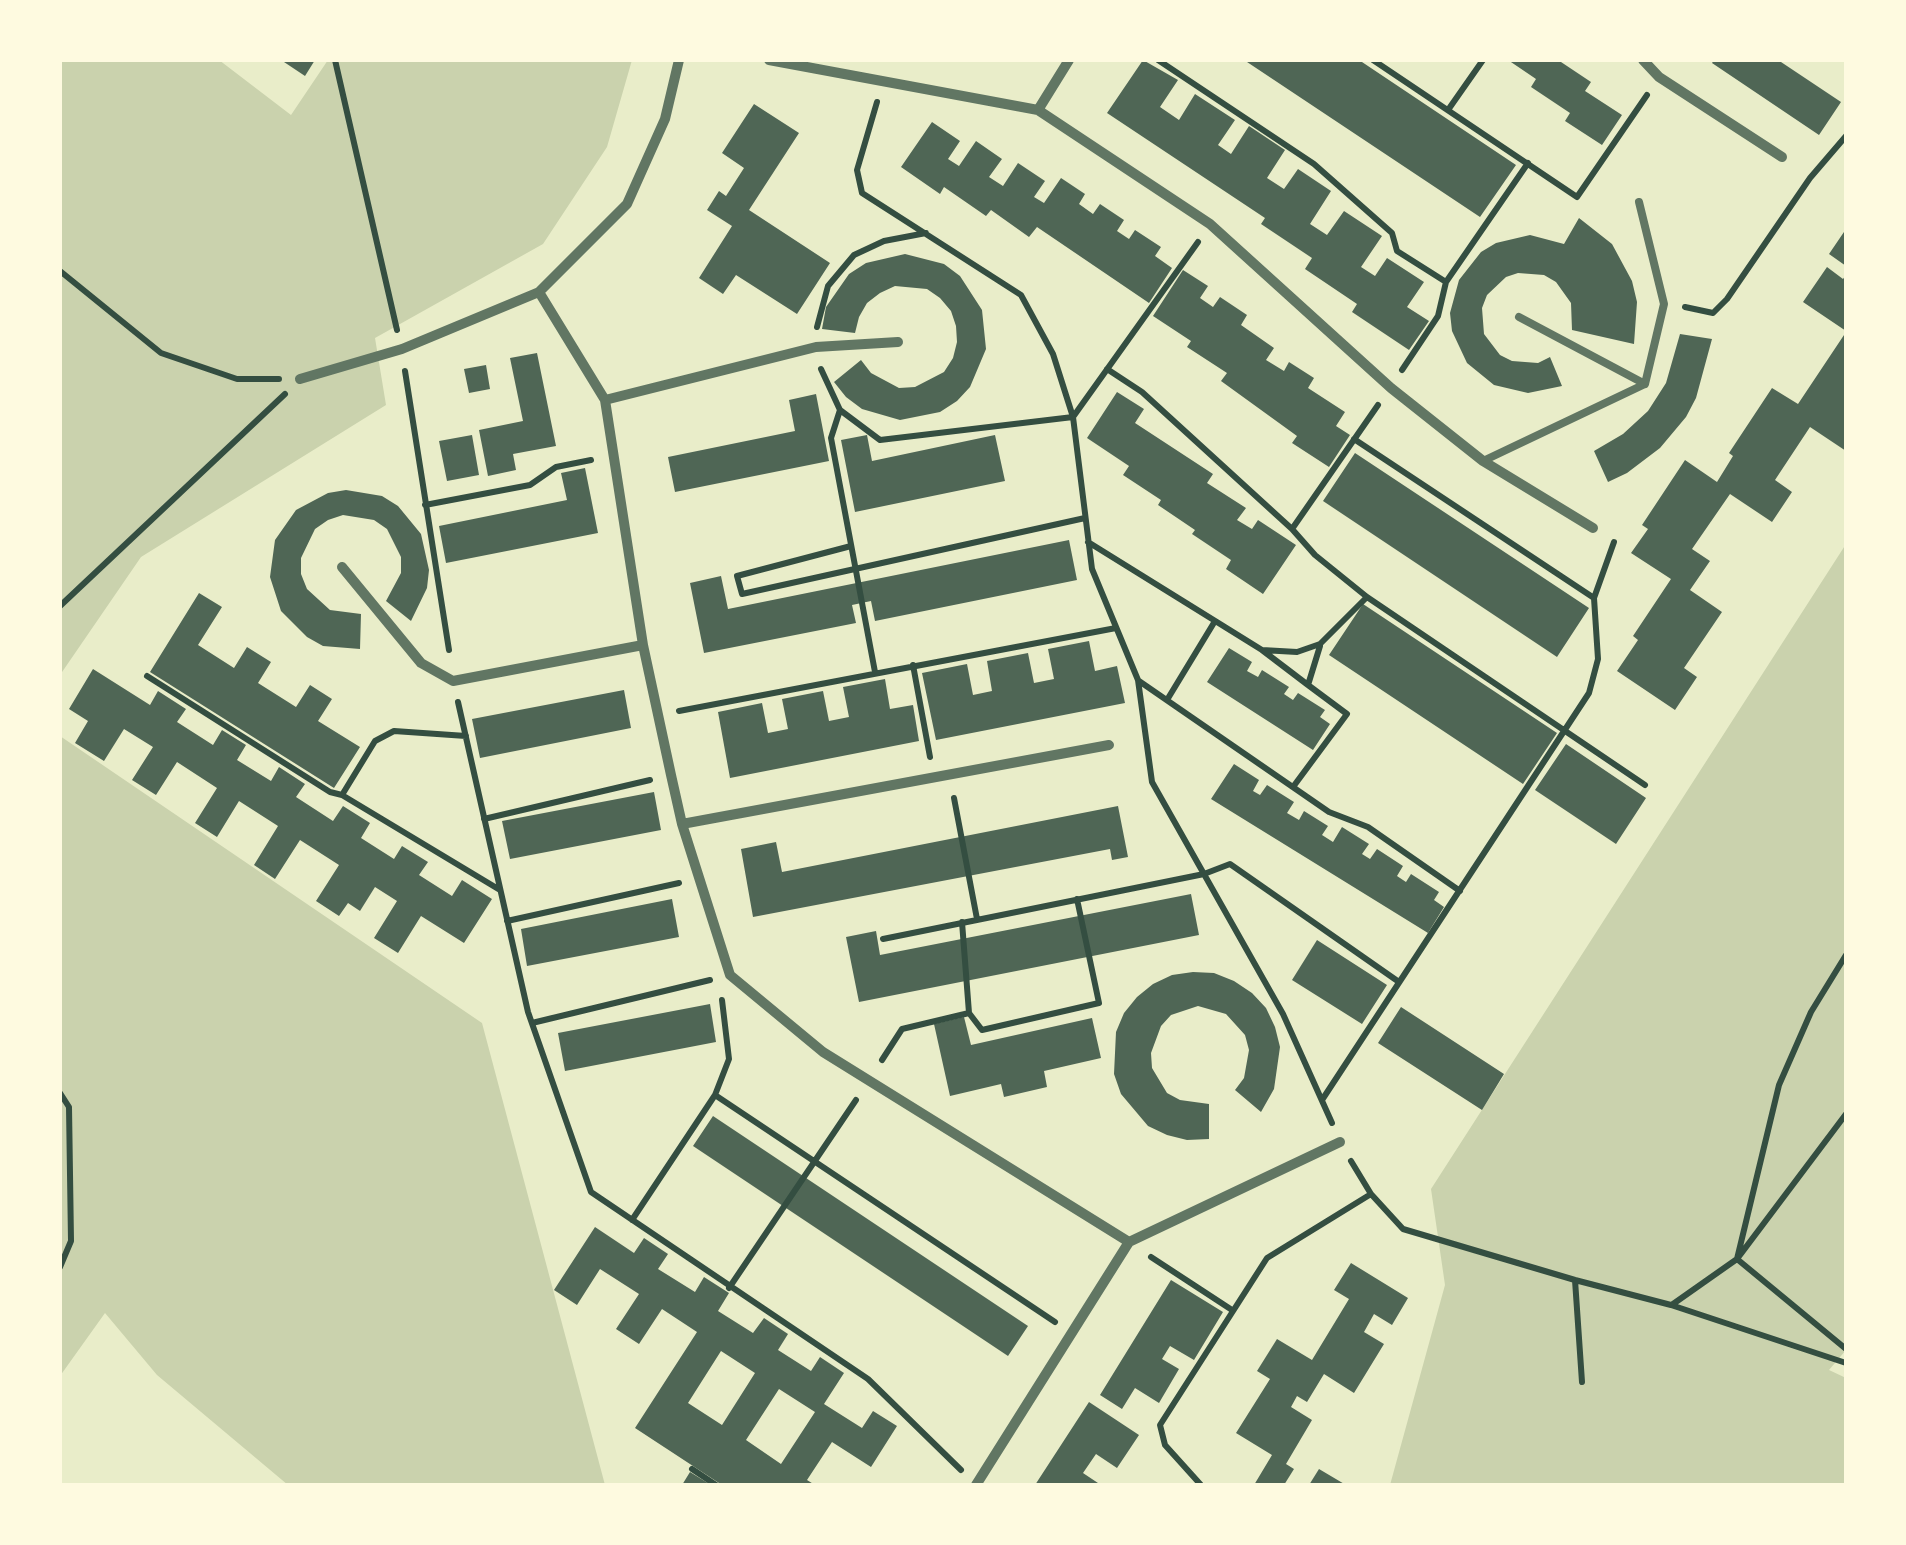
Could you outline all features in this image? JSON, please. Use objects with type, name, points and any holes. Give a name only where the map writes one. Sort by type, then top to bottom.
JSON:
[{"type":"street","points":[[300,379],[402,349],[539,292],[627,204],[665,119],[679,60]]},
{"type":"street","points":[[770,60],[1038,110],[1210,224],[1390,388],[1483,461],[1593,528]]},
{"type":"street","points":[[1038,110],[1070,60]]},
{"type":"street","points":[[1643,60],[1659,77],[1782,158]]},
{"type":"street","points":[[539,292],[605,400],[643,644],[671,775],[682,824],[730,975],[823,1052],[1129,1242]]},
{"type":"street","points":[[605,400],[816,347],[898,342]]},
{"type":"street","points":[[342,567],[421,664],[453,680],[643,644]]},
{"type":"street","points":[[682,824],[1109,745]]},
{"type":"street","points":[[976,1485],[1129,1242],[1340,1142]]},
{"type":"lane","points":[[1639,202],[1664,304],[1645,384]]},
{"type":"lane","points":[[1519,317],[1645,384]]},
{"type":"lane","points":[[1483,461],[1645,384]]},
{"type":"path","points":[[334,60],[402,349],[453,680],[507,921],[532,1023],[591,1192],[868,1379],[976,1485]]},
{"type":"path","points":[[1158,60],[1314,164],[1392,233],[1397,251],[1446,282]]},
{"type":"path","points":[[1373,60],[1577,197],[1659,77]]},
{"type":"path","points":[[1448,110],[1484,60]]},
{"type":"path","points":[[883,82],[856,170],[862,192],[1021,295],[1053,354],[1073,417],[1092,568],[1138,680],[1152,782],[1283,1014],[1340,1142],[1371,1194],[1402,1229],[1672,1305],[1846,1362]]},
{"type":"path","points":[[1664,304],[1713,312],[1727,299],[1846,136]]},
{"type":"path","points":[[1829,156],[1846,150]]},
{"type":"path","points":[[1292,528],[1438,316],[1446,282],[1528,164]]},
{"type":"path","points":[[926,234],[884,241],[854,255],[828,286],[818,318],[816,347],[822,376],[840,410],[880,440],[1073,417],[1210,224]]},
{"type":"path","points":[[60,271],[161,353],[237,379],[300,379]]},
{"type":"path","points":[[1108,369],[1142,392],[1292,528],[1315,555],[1367,596],[1645,785]]},
{"type":"path","points":[[60,606],[300,379]]},
{"type":"path","points":[[840,410],[831,438],[875,672]]},
{"type":"path","points":[[1354,439],[1594,598]]},
{"type":"path","points":[[426,505],[530,486],[556,466],[614,456]]},
{"type":"path","points":[[851,546],[737,576],[742,594],[1086,518]]},
{"type":"path","points":[[1321,1100],[1589,693],[1598,659],[1594,598],[1614,540],[1593,528]]},
{"type":"path","points":[[1088,542],[1262,650],[1347,714],[1293,787]]},
{"type":"path","points":[[1262,650],[1297,652],[1320,644],[1367,596]]},
{"type":"path","points":[[1167,700],[1215,620]]},
{"type":"path","points":[[658,715],[1116,628]]},
{"type":"path","points":[[1308,685],[1320,644]]},
{"type":"path","points":[[914,665],[934,779]]},
{"type":"path","points":[[147,676],[330,792],[342,795],[500,890]]},
{"type":"path","points":[[1138,680],[1329,812],[1368,828],[1460,890]]},
{"type":"path","points":[[342,795],[375,741],[384,736],[394,732],[466,736]]},
{"type":"path","points":[[484,818],[671,775]]},
{"type":"path","points":[[950,776],[977,920]]},
{"type":"path","points":[[883,938],[1204,874],[1230,864],[1399,982]]},
{"type":"path","points":[[507,921],[700,878]]},
{"type":"path","points":[[962,922],[969,1013],[982,1030],[1099,1002],[1077,900]]},
{"type":"path","points":[[1737,1259],[1779,1085],[1811,1012],[1846,955]]},
{"type":"path","points":[[532,1023],[730,975]]},
{"type":"path","points":[[632,1220],[715,1095],[729,1059],[722,994],[730,975]]},
{"type":"path","points":[[729,1288],[902,1029],[969,1013]]},
{"type":"path","points":[[60,1093],[69,1107],[71,1242],[60,1267]]},
{"type":"path","points":[[715,1095],[1073,1334]]},
{"type":"path","points":[[1672,1305],[1737,1259],[1846,1114]]},
{"type":"path","points":[[1200,1485],[1165,1445],[1160,1425],[1268,1258],[1371,1194]]},
{"type":"path","points":[[1129,1242],[1232,1310]]},
{"type":"path","points":[[1737,1259],[1846,1348]]},
{"type":"path","points":[[1575,1280],[1582,1382]]},
{"type":"path","points":[[692,1469],[716,1485]]},
{"type":"green space","points":[[60,60],[219,60],[291,115],[328,60],[632,60],[607,147],[543,244],[375,338],[386,405],[141,557],[60,675]]},
{"type":"green space","points":[[1846,544],[1846,1350],[1829,1370],[1846,1378],[1846,1485],[1390,1485],[1445,1285],[1431,1189]]},
{"type":"green space","points":[[60,736],[482,1023],[605,1485],[288,1485],[157,1375],[105,1313],[60,1376]]},
{"type":"building","points":[[281,60],[315,60],[305,76]]},
{"type":"building","points":[[1143,60],[1178,80],[1160,107],[1179,120],[1195,94],[1235,120],[1218,145],[1231,154],[1249,126],[1285,150],[1267,178],[1284,189],[1298,169],[1331,191],[1310,224],[1327,235],[1344,211],[1382,236],[1361,267],[1375,276],[1387,258],[1424,282],[1407,307],[1429,321],[1409,350],[1352,312],[1357,304],[1305,269],[1312,258],[1261,224],[1265,218],[1107,113]]},
{"type":"building","points":[[1244,60],[1359,60],[1516,165],[1480,217]]},
{"type":"building","points":[[1508,60],[1558,60],[1591,82],[1585,91],[1622,115],[1602,145],[1565,121],[1570,113],[1531,87],[1536,79]]},
{"type":"building","points":[[1778,60],[1841,102],[1819,135],[1712,63]]},
{"type":"building","points":[[754,104],[799,133],[749,210],[830,263],[797,314],[736,275],[723,294],[699,278],[732,226],[707,210],[719,191],[726,196],[744,168],[722,153]]},
{"type":"building","points":[[932,122],[960,141],[948,159],[959,166],[976,141],[1002,159],[989,177],[1003,186],[1018,163],[1045,181],[1034,197],[1044,203],[1061,178],[1085,194],[1079,204],[1093,214],[1100,204],[1124,220],[1117,231],[1129,239],[1135,230],[1161,247],[1155,256],[1172,268],[1149,303],[1037,227],[1029,237],[991,210],[986,216],[944,187],[940,194],[901,167]]},
{"type":"building","points":[[1579,218],[1612,244],[1632,281],[1637,302],[1634,344],[1572,330],[1571,303],[1556,282],[1544,275],[1518,273],[1506,277],[1487,295],[1482,308],[1484,334],[1500,355],[1512,361],[1538,363],[1550,357],[1562,386],[1528,393],[1494,385],[1467,363],[1452,331],[1450,313],[1459,280],[1481,252],[1496,243],[1530,235],[1564,244]]},
{"type":"building","points":[[1846,229],[1846,266],[1829,254]]},
{"type":"building","points":[[905,254],[944,264],[960,276],[982,310],[986,349],[970,387],[957,401],[940,412],[900,420],[862,409],[834,382],[861,360],[871,373],[899,388],[915,387],[944,372],[957,342],[951,311],[940,298],[927,289],[895,286],[867,303],[855,333],[822,329],[826,307],[849,274],[866,263]]},
{"type":"building","points":[[1827,267],[1843,279],[1846,275],[1846,331],[1803,302]]},
{"type":"building","points":[[1183,270],[1208,286],[1200,298],[1213,307],[1220,297],[1247,315],[1241,325],[1274,348],[1266,360],[1284,371],[1289,362],[1314,378],[1308,388],[1345,412],[1336,426],[1350,435],[1329,467],[1292,443],[1297,436],[1221,381],[1227,373],[1187,347],[1191,341],[1153,316]]},
{"type":"building","points":[[1846,332],[1846,451],[1810,427],[1775,480],[1792,492],[1772,522],[1730,494],[1692,549],[1710,561],[1690,590],[1722,612],[1684,668],[1697,677],[1675,710],[1617,671],[1638,640],[1633,636],[1671,579],[1631,553],[1648,529],[1642,525],[1685,460],[1717,482],[1733,456],[1729,453],[1772,388],[1798,404]]},
{"type":"building","points":[[1680,334],[1712,339],[1696,398],[1660,448],[1608,482],[1594,451],[1623,434],[1648,411],[1666,383]]},
{"type":"building","points":[[537,353],[556,446],[513,454],[516,470],[488,476],[479,430],[523,421],[510,358]]},
{"type":"building","points":[[486,365],[490,389],[469,393],[464,369]]},
{"type":"building","points":[[1117,392],[1144,409],[1135,423],[1213,474],[1207,483],[1246,508],[1237,520],[1252,529],[1258,520],[1296,545],[1263,594],[1226,569],[1231,560],[1158,505],[1161,500],[1123,475],[1129,466],[1087,438]]},
{"type":"building","points":[[816,394],[829,461],[675,492],[668,457],[795,431],[789,400]]},
{"type":"building","points":[[472,435],[479,475],[447,481],[439,441]]},
{"type":"building","points":[[867,435],[872,461],[995,435],[1005,481],[855,512],[841,440]]},
{"type":"building","points":[[1355,453],[1589,608],[1557,657],[1323,501]]},
{"type":"building","points":[[585,468],[598,533],[446,563],[439,526],[567,500],[561,473]]},
{"type":"building","points":[[346,490],[382,496],[398,506],[421,534],[429,570],[427,588],[411,621],[386,601],[401,573],[401,557],[387,529],[374,520],[343,515],[315,529],[301,558],[301,574],[307,589],[330,610],[361,614],[360,649],[323,646],[307,637],[281,611],[270,577],[275,540],[296,510],[328,493]]},
{"type":"building","points":[[1069,540],[1077,580],[875,621],[871,601],[852,605],[856,623],[704,653],[690,583],[721,576],[728,609]]},
{"type":"building","points":[[199,593],[222,607],[198,645],[234,668],[247,647],[271,662],[258,683],[296,707],[310,685],[332,699],[318,721],[360,747],[334,788],[150,672]]},
{"type":"building","points":[[1363,604],[1557,733],[1523,784],[1329,655]]},
{"type":"building","points":[[1089,641],[1095,671],[1117,666],[1125,703],[936,740],[922,673],[967,664],[973,695],[992,691],[987,661],[1028,653],[1034,683],[1054,679],[1048,649]]},
{"type":"building","points":[[1229,648],[1252,662],[1247,671],[1258,677],[1262,670],[1289,687],[1284,694],[1293,700],[1298,693],[1325,710],[1320,717],[1330,724],[1313,750],[1207,682]]},
{"type":"building","points":[[93,669],[150,705],[158,691],[186,709],[177,722],[213,745],[222,730],[246,745],[237,760],[271,781],[279,767],[305,784],[296,797],[333,821],[343,806],[370,823],[361,838],[394,859],[402,846],[428,862],[419,875],[452,896],[462,880],[492,899],[464,943],[421,916],[398,953],[374,938],[397,901],[375,887],[360,911],[348,903],[339,916],[316,901],[339,865],[300,840],[275,879],[254,865],[278,826],[239,801],[217,837],[195,823],[217,788],[177,762],[156,795],[132,780],[153,747],[124,729],[104,761],[75,743],[88,721],[69,709]]},
{"type":"building","points":[[885,679],[890,709],[913,705],[919,741],[730,778],[718,712],[762,703],[768,733],[788,729],[782,699],[823,691],[829,721],[849,717],[843,687]]},
{"type":"building","points":[[624,690],[631,728],[480,758],[472,719]]},
{"type":"building","points":[[1566,744],[1646,798],[1616,844],[1535,790]]},
{"type":"building","points":[[1234,764],[1259,780],[1253,791],[1260,795],[1267,785],[1294,802],[1287,813],[1299,820],[1304,811],[1328,826],[1322,835],[1333,842],[1342,827],[1369,844],[1362,854],[1370,859],[1377,849],[1403,866],[1397,876],[1406,882],[1411,874],[1439,892],[1434,900],[1444,907],[1428,933],[1211,799]]},
{"type":"building","points":[[654,792],[661,830],[510,859],[502,821]]},
{"type":"building","points":[[1118,806],[1128,857],[1112,860],[1110,849],[753,917],[741,849],[776,842],[782,872]]},
{"type":"building","points":[[1191,894],[1199,935],[859,1002],[846,937],[876,931],[880,955]]},
{"type":"building","points":[[672,899],[679,937],[527,966],[521,929]]},
{"type":"building","points":[[1317,940],[1387,985],[1362,1024],[1292,980]]},
{"type":"building","points":[[1214,973],[1252,993],[1266,1008],[1280,1047],[1274,1089],[1261,1112],[1235,1090],[1244,1078],[1249,1050],[1245,1035],[1226,1014],[1198,1006],[1171,1015],[1161,1026],[1151,1053],[1152,1068],[1167,1093],[1180,1100],[1209,1104],[1209,1139],[1187,1140],[1148,1126],[1121,1094],[1114,1074],[1116,1032],[1124,1013],[1153,984],[1172,975]]},
{"type":"building","points":[[710,1004],[716,1042],[565,1071],[558,1033]]},
{"type":"building","points":[[1401,1007],[1504,1074],[1482,1110],[1378,1043]]},
{"type":"building","points":[[964,1017],[971,1045],[1092,1018],[1101,1058],[1044,1071],[1047,1087],[1004,1097],[1001,1084],[950,1096],[934,1024]]},
{"type":"building","points":[[713,1116],[1028,1326],[1008,1356],[693,1146]]},
{"type":"building","points":[[595,1227],[634,1253],[644,1238],[668,1254],[658,1269],[695,1292],[704,1277],[729,1293],[718,1311],[753,1333],[764,1318],[788,1334],[778,1350],[811,1371],[820,1357],[844,1373],[824,1404],[862,1428],[873,1411],[897,1426],[871,1467],[832,1442],[807,1480],[815,1485],[722,1485],[635,1428],[697,1332],[662,1309],[639,1344],[616,1329],[639,1294],[600,1269],[577,1305],[554,1290]],"holes":[[[721,1351],[755,1373],[722,1425],[688,1403]],[[779,1389],[815,1412],[781,1464],[746,1440]]]},
{"type":"building","points":[[1351,1263],[1408,1298],[1392,1325],[1374,1314],[1364,1332],[1384,1344],[1354,1393],[1324,1374],[1307,1402],[1297,1396],[1291,1407],[1312,1420],[1286,1464],[1294,1469],[1284,1485],[1254,1485],[1272,1455],[1236,1433],[1270,1379],[1257,1371],[1277,1339],[1312,1360],[1349,1299],[1334,1290]]},
{"type":"building","points":[[1171,1280],[1223,1312],[1194,1360],[1170,1346],[1162,1359],[1179,1369],[1159,1403],[1135,1388],[1122,1409],[1100,1395]]},
{"type":"building","points":[[1089,1402],[1139,1435],[1117,1468],[1096,1454],[1083,1473],[1101,1485],[1035,1485]]},
{"type":"building","points":[[1319,1469],[1346,1485],[1309,1485]]},
{"type":"building","points":[[690,1472],[711,1485],[682,1485]]}]
